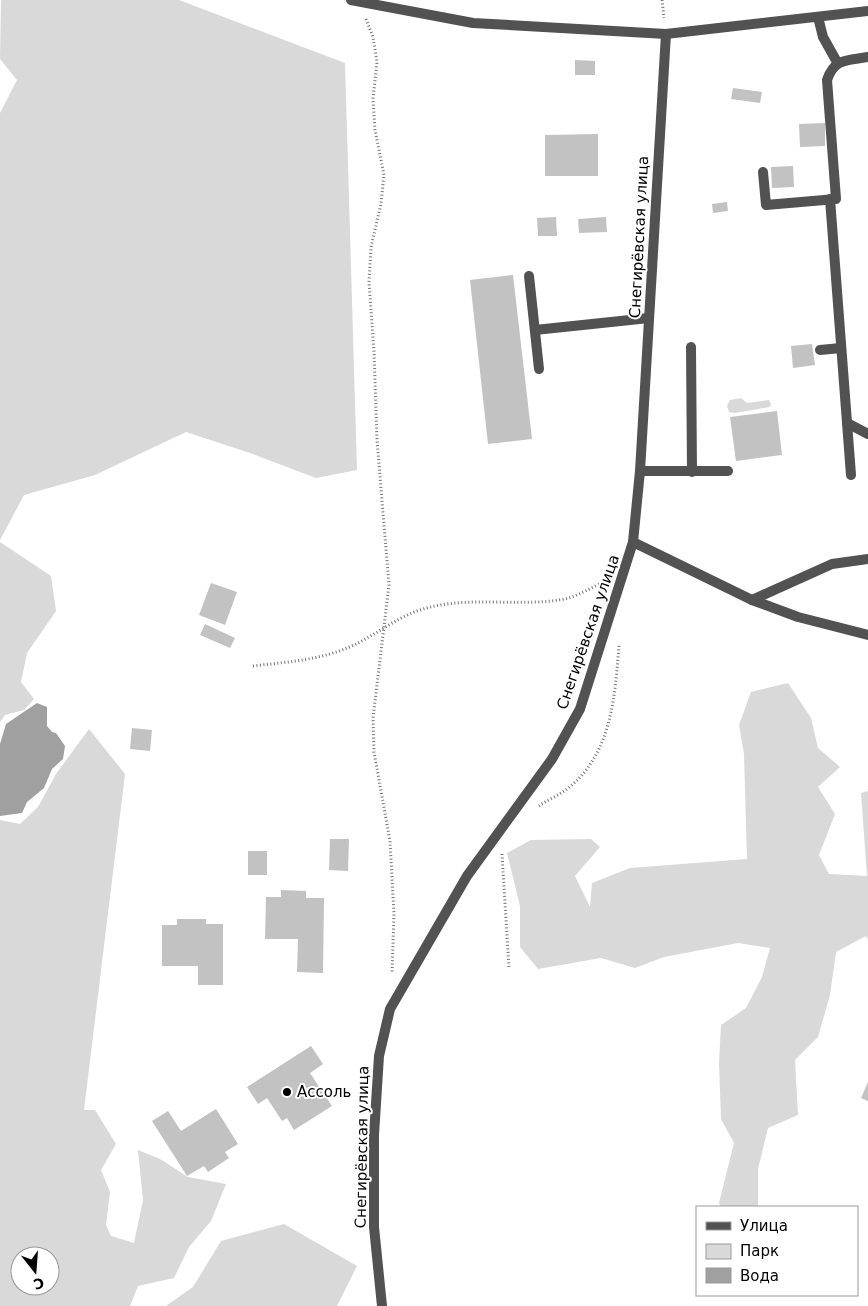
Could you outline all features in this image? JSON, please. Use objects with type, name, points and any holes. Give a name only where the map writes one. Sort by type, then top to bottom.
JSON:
[{"type":"street","points":[[355,1],[473,22],[666,34],[868,11]]},
{"type":"street","points":[[818,16],[823,37],[837,62]]},
{"type":"street","name":"Снегирёвская улица","points":[[382,1306],[374,1227],[374,1135],[379,1056],[390,1009],[467,876],[552,760],[580,709],[633,542],[640,471],[666,34]]},
{"type":"street","points":[[763,172],[766,204],[836,199],[827,80],[831,69],[837,62],[868,58]]},
{"type":"street","points":[[830,200],[851,475]]},
{"type":"street","points":[[529,276],[539,369]]},
{"type":"street","points":[[535,330],[649,318]]},
{"type":"street","points":[[691,347],[692,472]]},
{"type":"street","points":[[820,350],[842,348]]},
{"type":"street","points":[[847,423],[868,434]]},
{"type":"street","points":[[640,471],[728,471]]},
{"type":"street","points":[[633,542],[752,600],[798,617],[868,635]]},
{"type":"street","points":[[752,600],[832,564],[868,559]]},
{"type":"path","points":[[355,1],[373,37],[377,62],[373,99],[375,130],[384,175],[381,204],[371,247],[369,282],[377,440],[389,585],[373,718],[374,752],[390,841],[394,914],[392,981]]},
{"type":"path","points":[[253,666],[317,658],[353,646],[417,611],[452,603],[541,602],[568,598],[624,572]]},
{"type":"path","points":[[501,830],[509,968]]},
{"type":"green space","points":[[1,0],[179,0],[345,63],[357,470],[316,478],[250,453],[186,432],[95,475],[24,495],[0,540],[0,113],[17,80],[0,59]]},
{"type":"green space","points":[[741,398],[747,403],[769,400],[771,404],[770,407],[735,413],[729,412],[727,406],[730,400]]},
{"type":"green space","points":[[0,542],[51,576],[56,611],[27,653],[21,682],[34,699],[24,710],[5,715],[0,722]]},
{"type":"green space","points":[[788,683],[811,718],[818,748],[840,767],[818,787],[835,814],[819,855],[829,874],[867,876],[861,793],[868,791],[868,940],[866,936],[836,952],[830,995],[818,1037],[795,1060],[798,1115],[768,1128],[758,1169],[758,1206],[720,1206],[719,1203],[734,1143],[721,1119],[719,1063],[721,1025],[746,1008],[762,977],[770,948],[738,943],[664,957],[635,968],[601,958],[538,969],[520,947],[520,906],[507,853],[531,840],[591,839],[600,847],[575,876],[590,907],[592,883],[630,868],[747,859],[744,754],[739,725],[751,692]]},
{"type":"green space","points":[[89,729],[125,774],[84,1110],[95,1110],[116,1144],[101,1170],[110,1192],[106,1225],[111,1236],[134,1243],[143,1200],[138,1150],[160,1159],[188,1177],[226,1184],[211,1221],[189,1247],[174,1278],[138,1286],[130,1306],[0,1306],[0,820],[20,824],[38,807],[56,774]]},
{"type":"green space","points":[[284,1224],[357,1266],[337,1306],[166,1306],[193,1287],[221,1241]]},
{"type":"water","points":[[37,703],[47,707],[47,726],[52,732],[56,733],[65,746],[63,759],[52,769],[44,788],[27,802],[22,813],[0,816],[0,744],[6,724]]},
{"type":"building","points":[[575,60],[595,61],[595,75],[575,75]]},
{"type":"building","points":[[733,88],[762,92],[760,103],[731,99]]},
{"type":"building","points":[[825,123],[825,146],[800,147],[799,124]]},
{"type":"building","points":[[598,134],[598,176],[545,176],[545,135]]},
{"type":"building","points":[[793,166],[794,187],[772,188],[771,167]]},
{"type":"building","points":[[727,202],[728,211],[713,213],[712,204]]},
{"type":"building","points":[[556,217],[557,236],[538,236],[537,218]]},
{"type":"building","points":[[606,217],[607,232],[579,233],[578,219]]},
{"type":"building","points":[[513,275],[532,439],[488,444],[470,280]]},
{"type":"building","points":[[812,344],[815,365],[793,368],[791,346]]},
{"type":"building","points":[[777,411],[782,455],[736,461],[730,417]]},
{"type":"building","points":[[211,583],[237,592],[225,625],[199,615]]},
{"type":"building","points":[[205,624],[235,638],[230,648],[200,635]]},
{"type":"building","points":[[132,728],[152,730],[150,751],[130,749]]},
{"type":"building","points":[[330,839],[349,839],[348,871],[329,870]]},
{"type":"building","points":[[248,851],[267,851],[267,875],[248,875]]},
{"type":"building","points":[[281,890],[306,891],[306,898],[324,898],[323,973],[297,972],[298,939],[265,939],[266,897],[281,897]]},
{"type":"building","points":[[177,919],[206,919],[206,924],[223,924],[223,985],[198,985],[198,966],[162,966],[162,925],[177,925]]},
{"type":"building","name":"Ассоль","points":[[311,1046],[323,1064],[310,1073],[332,1106],[294,1130],[287,1118],[282,1121],[267,1098],[258,1104],[247,1087]]},
{"type":"building","points":[[868,1082],[868,1101],[861,1098]]},
{"type":"building","points":[[216,1109],[238,1144],[225,1152],[229,1158],[208,1172],[204,1166],[187,1176],[152,1121],[168,1111],[181,1131]]},
{"type":"place","name":"Ассоль","points":[[287,1092]]}]
